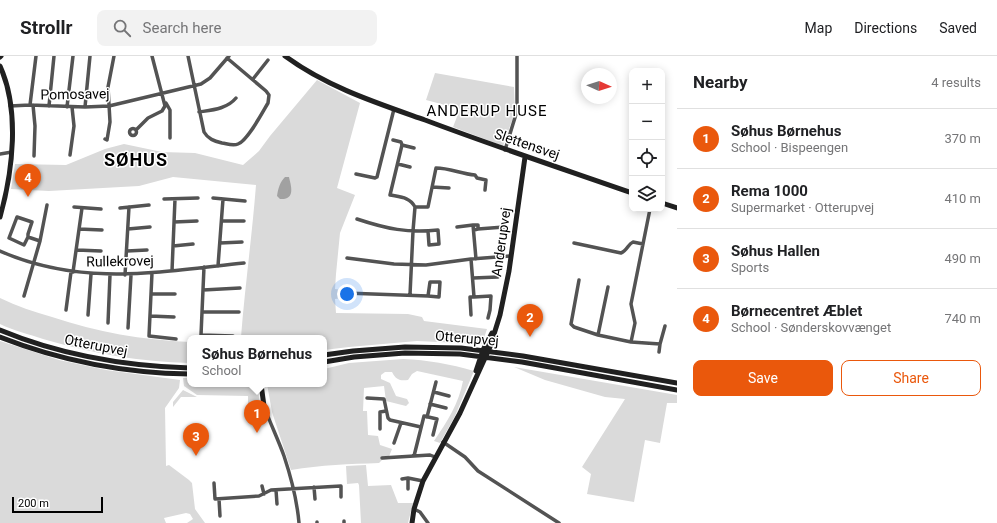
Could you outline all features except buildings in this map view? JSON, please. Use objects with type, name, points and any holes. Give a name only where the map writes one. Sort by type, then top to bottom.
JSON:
[{"type":"main road","name":"Slettensvej","points":[[285,56],[304,69],[333,85],[505,150],[629,192]]},
{"type":"main road","points":[[0,66],[6,80],[10,106],[12,152],[8,187],[0,217]]},
{"type":"main road","name":"Anderupvej","points":[[412,523],[414,509],[423,481],[460,413],[492,331],[495,329],[504,298],[525,157]]},
{"type":"main road","points":[[665,204],[677,208]]},
{"type":"main road","name":"Otterupvej","points":[[0,330],[44,346],[93,357],[141,365],[187,368]]},
{"type":"main road","name":"Otterupvej","points":[[0,337],[42,352],[93,364],[135,371],[187,374]]},
{"type":"main road","name":"Otterupvej","points":[[327,355],[359,350],[432,347],[484,354],[677,390]]},
{"type":"main road","name":"Otterupvej","points":[[327,362],[405,353],[484,354]]},
{"type":"main road","points":[[484,354],[538,359],[677,383]]},
{"type":"main road","points":[[261,387],[264,406]]},
{"type":"street","points":[[34,156],[35,126],[32,105],[36,56]]},
{"type":"street","points":[[49,106],[54,56]]},
{"type":"street","points":[[67,107],[73,56]]},
{"type":"street","points":[[85,107],[90,56]]},
{"type":"street","points":[[105,139],[107,140],[109,129],[108,87],[114,56]]},
{"type":"street","points":[[152,56],[163,94],[170,110],[170,138]]},
{"type":"street","points":[[188,56],[204,132],[209,138],[230,145],[240,143],[245,139],[268,103],[269,99],[266,91],[228,57]]},
{"type":"street","points":[[505,150],[517,111],[517,56]]},
{"type":"street","name":"Pomosavej","points":[[10,106],[109,106],[163,94],[201,84],[210,78],[228,57]]},
{"type":"street","points":[[252,79],[268,60]]},
{"type":"street","points":[[199,112],[226,107],[236,98]]},
{"type":"street","points":[[136,130],[144,121],[162,111],[165,108],[166,103]]},
{"type":"street","points":[[70,155],[74,126],[72,107]]},
{"type":"street","points":[[356,174],[375,178],[377,177],[394,109]]},
{"type":"street","points":[[393,140],[401,142],[402,145],[414,148]]},
{"type":"street","points":[[402,145],[390,195],[409,199],[415,207],[410,294]]},
{"type":"street","points":[[0,154],[12,152]]},
{"type":"street","points":[[398,164],[410,167]]},
{"type":"street","points":[[415,207],[428,207],[436,168],[446,168],[455,173],[474,175],[477,178],[486,180],[485,190]]},
{"type":"street","points":[[432,187],[449,188]]},
{"type":"street","points":[[164,199],[198,198]]},
{"type":"street","points":[[214,198],[245,201]]},
{"type":"street","points":[[172,271],[175,199]]},
{"type":"street","points":[[218,266],[224,199]]},
{"type":"street","points":[[24,296],[40,241],[47,205]]},
{"type":"street","points":[[120,208],[149,205]]},
{"type":"street","points":[[74,207],[101,209]]},
{"type":"street","points":[[126,275],[129,207]]},
{"type":"street","points":[[66,310],[77,250],[82,208]]},
{"type":"street","points":[[631,342],[635,323],[631,304],[649,212]]},
{"type":"street","points":[[17,216],[32,222],[28,237],[24,245],[9,238],[17,216]]},
{"type":"street","points":[[357,219],[389,229],[413,232],[438,230],[440,244],[429,245],[428,231]]},
{"type":"street","points":[[174,222],[197,221]]},
{"type":"street","points":[[222,221],[244,221]]},
{"type":"street","points":[[457,227],[478,225],[476,230],[474,259],[474,297]]},
{"type":"street","points":[[128,229],[150,227]]},
{"type":"street","points":[[476,230],[504,227]]},
{"type":"street","points":[[79,229],[102,230]]},
{"type":"street","points":[[28,237],[40,241]]},
{"type":"street","points":[[220,243],[242,242]]},
{"type":"street","points":[[574,243],[621,253],[625,251],[633,242],[643,244]]},
{"type":"street","points":[[173,246],[193,244]]},
{"type":"street","points":[[77,250],[101,251]]},
{"type":"street","points":[[127,251],[147,250]]},
{"type":"street","name":"Rullekrovej","points":[[0,251],[14,258],[51,269],[110,275],[131,275],[244,263]]},
{"type":"street","points":[[347,258],[412,265],[439,264],[511,256]]},
{"type":"street","points":[[201,335],[204,267]]},
{"type":"street","points":[[152,273],[149,336],[176,339]]},
{"type":"street","points":[[88,315],[91,274]]},
{"type":"street","points":[[108,323],[110,275]]},
{"type":"street","points":[[128,328],[131,275]]},
{"type":"street","points":[[473,278],[498,276]]},
{"type":"street","points":[[579,280],[571,324],[574,327],[598,335],[631,342],[660,344]]},
{"type":"street","points":[[345,293],[410,294],[428,296],[439,297],[440,282],[430,282],[428,296]]},
{"type":"street","points":[[598,335],[608,286]]},
{"type":"street","points":[[203,290],[240,288]]},
{"type":"street","points":[[151,294],[175,294]]},
{"type":"street","points":[[471,314],[470,297],[491,296],[488,318]]},
{"type":"street","points":[[202,312],[238,312]]},
{"type":"street","points":[[150,316],[174,317]]},
{"type":"street","points":[[659,352],[665,326]]},
{"type":"street","points":[[427,417],[436,382]]},
{"type":"street","points":[[434,392],[449,396]]},
{"type":"street","points":[[367,398],[384,399],[386,411],[390,420],[421,427]]},
{"type":"street","points":[[430,404],[446,408]]},
{"type":"street","points":[[264,406],[284,456],[293,489],[299,523]]},
{"type":"street","points":[[380,429],[380,412],[386,411]]},
{"type":"street","points":[[414,456],[424,416],[437,419],[433,435]]},
{"type":"street","points":[[394,443],[401,423]]},
{"type":"street","points":[[443,442],[465,456],[478,471],[559,523]]},
{"type":"street","points":[[382,458],[430,455],[435,457]]},
{"type":"street","points":[[402,479],[408,478],[423,481]]},
{"type":"street","points":[[408,478],[408,489]]},
{"type":"street","points":[[214,483],[214,499],[259,496],[268,491],[276,490],[341,486],[341,497]]},
{"type":"street","points":[[262,486],[264,494]]},
{"type":"street","points":[[314,487],[315,499]]},
{"type":"street","points":[[276,490],[277,504]]},
{"type":"street","points":[[219,499],[220,516]]},
{"type":"street","points":[[414,509],[420,512],[428,523]]},
{"type":"shaded area","points":[[435,73],[514,87],[515,112],[503,146],[453,127],[460,109],[426,100]]},
{"type":"shaded area","points":[[317,80],[360,103],[337,188],[355,195],[340,233],[335,289],[342,290],[342,298],[335,299],[336,313],[408,314],[422,317],[424,321],[487,329],[482,344],[417,341],[327,350],[327,335],[241,335],[256,185],[173,177],[139,186],[49,191],[11,189],[15,164],[66,165],[105,149],[124,144],[162,152],[195,153],[243,165],[259,151]]},
{"type":"shaded area","points":[[285,177],[289,177],[291,192],[285,199],[280,199],[277,196],[278,191]]},
{"type":"shaded area","points":[[0,298],[39,313],[103,331],[137,337],[187,342],[187,363],[153,361],[116,356],[61,344],[16,331],[0,324]]},
{"type":"shaded area","points":[[0,341],[59,360],[106,370],[180,380],[179,388],[165,408],[166,466],[169,465],[192,483],[195,509],[205,523],[187,523],[193,519],[190,514],[186,513],[164,518],[166,523],[0,523]]},
{"type":"shaded area","points":[[403,359],[421,360],[456,366],[474,371],[455,416],[440,443],[434,441],[448,419],[459,397],[463,381],[417,371],[412,374],[408,380],[403,380],[395,377],[392,372],[385,372],[381,375],[381,379],[390,383],[396,396],[407,399],[409,403],[406,406],[386,401],[384,386],[364,388],[363,411],[367,411],[368,435],[378,436],[380,445],[392,449],[388,459],[382,460],[379,463],[346,464],[291,470],[272,412],[268,387],[327,387],[327,368],[349,363]]},
{"type":"shaded area","points":[[514,367],[677,395],[677,403],[667,403],[660,443],[645,440],[634,502],[587,494],[591,474],[582,467],[625,399],[605,397],[545,380]]},
{"type":"shaded area","points":[[183,378],[187,378],[187,387],[257,387],[260,404],[248,406],[248,396],[197,395],[184,386]]},
{"type":"shaded area","points":[[183,390],[197,397],[181,397],[173,407],[173,402]]},
{"type":"shaded area","points":[[366,465],[368,486],[391,485],[398,503],[413,503],[408,523],[361,523],[359,485],[358,483],[347,484],[346,466]]},
{"type":"place","name":"Børnecentret Æblet","points":[[28,197]]},
{"type":"place","name":"Rema 1000","points":[[530,337]]},
{"type":"place","name":"Søhus Børnehus","points":[[257,433]]},
{"type":"place","name":"Søhus Hallen","points":[[196,456]]},
{"type":"district","name":"ANDERUP HUSE","points":[[487,111]]},
{"type":"district","name":"SØHUS","points":[[136,159]]}]
